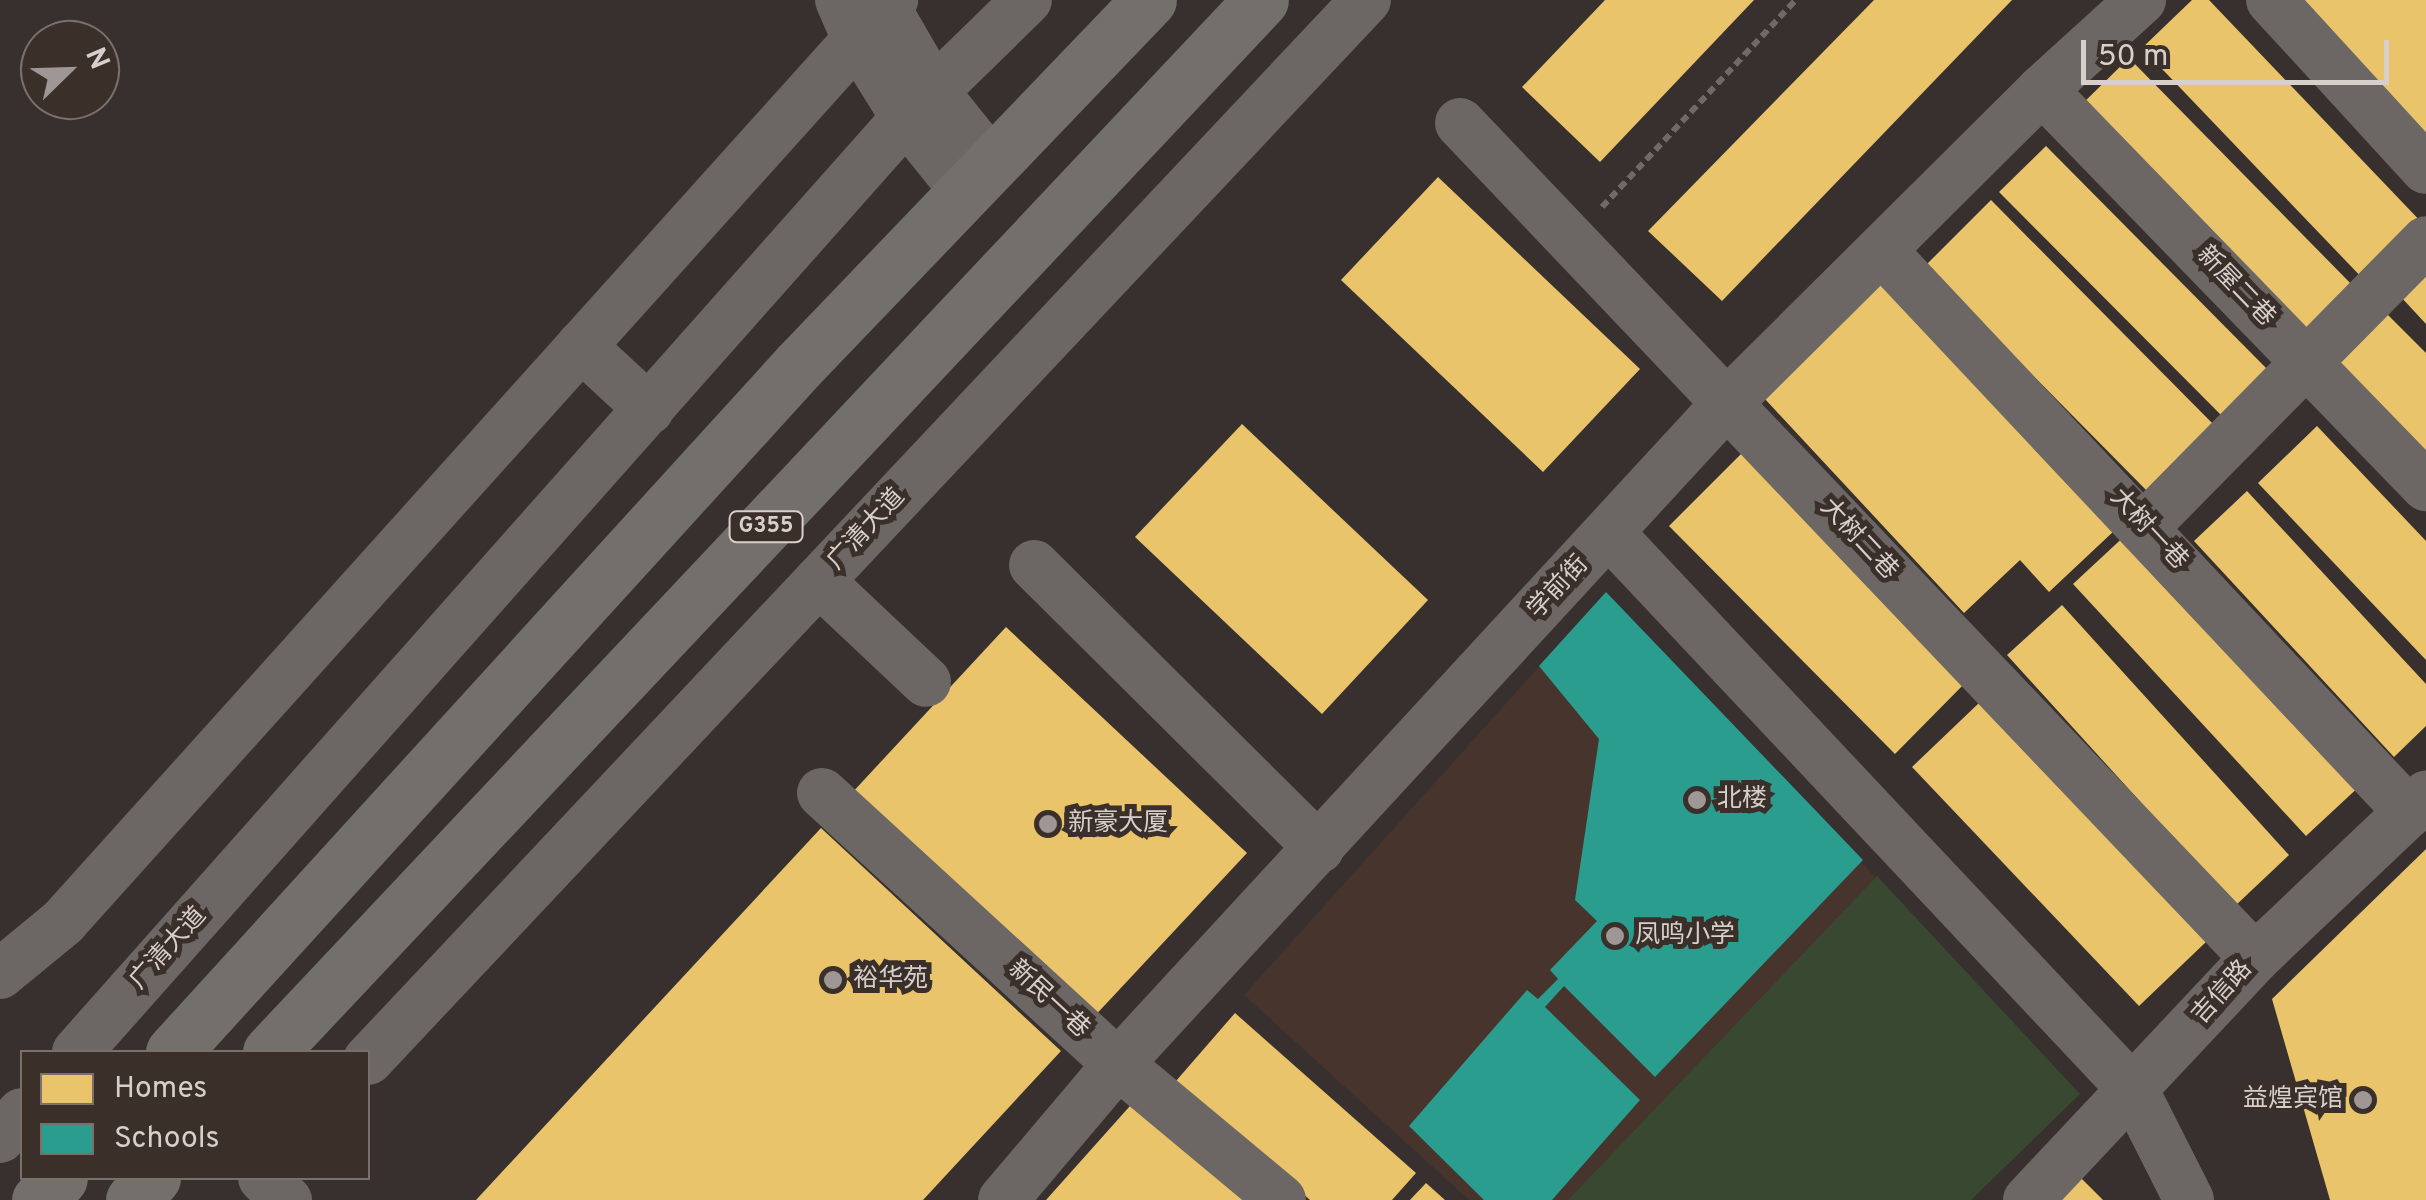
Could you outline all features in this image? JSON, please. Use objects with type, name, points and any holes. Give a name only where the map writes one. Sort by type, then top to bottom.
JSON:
[{"type":"highway","points":[[175,1050],[784,380],[1149,0]]},
{"type":"highway","name":"G355","points":[[272,1050],[1261,0]]},
{"type":"highway","points":[[39,1200],[58,1180]]},
{"type":"highway","points":[[133,1200],[152,1180]]},
{"type":"street","name":"广清大道","points":[[79,1050],[920,106],[1026,0]]},
{"type":"street","name":"广清大道","points":[[370,1058],[1366,0]]},
{"type":"street","points":[[2270,0],[2426,169]]},
{"type":"street","name":"学前街","points":[[1003,1200],[1118,1064],[1728,402],[2042,90],[2120,6]]},
{"type":"street","points":[[0,974],[63,922],[581,346],[871,10],[920,106],[978,177]]},
{"type":"street","name":"新屋二巷","points":[[2042,90],[2426,486]]},
{"type":"street","name":"大树二巷","points":[[1460,122],[2255,958]]},
{"type":"street","points":[[2145,526],[2310,363],[2426,241]]},
{"type":"street","name":"大树一巷","points":[[1882,250],[2418,804]]},
{"type":"street","points":[[581,346],[649,409]]},
{"type":"street","points":[[1610,534],[2134,1091],[2188,1200]]},
{"type":"street","points":[[1034,565],[1319,848]]},
{"type":"street","points":[[819,581],[926,682]]},
{"type":"street","name":"新民一巷","points":[[822,793],[1118,1064],[1281,1200]]},
{"type":"street","name":"吉信路","points":[[2028,1200],[2255,958],[2418,804]]},
{"type":"street","points":[[0,1138],[20,1115]]},
{"type":"street","points":[[236,1200],[258,1180]]},
{"type":"street","points":[[262,1180],[287,1200]]},
{"type":"path","points":[[1572,239],[1796,0]]},
{"type":"shaded area","name":"凤鸣小学","points":[[1606,592],[2080,1094],[1971,1200],[1469,1200],[1244,995]]},
{"type":"green space","points":[[1877,876],[2080,1094],[1971,1200],[1568,1200]]},
{"type":"building: Homes","points":[[1605,0],[1754,0],[1600,162],[1522,87]]},
{"type":"building: Homes","points":[[1874,0],[2012,0],[1722,301],[1648,231]]},
{"type":"building: Homes","points":[[2192,0],[2209,0],[2426,227],[2367,283],[2142,48]]},
{"type":"building: Homes","points":[[2282,0],[2426,0],[2426,151]]},
{"type":"building: Homes","points":[[2129,58],[2360,293],[2307,347],[2076,110]]},
{"type":"building: Homes","points":[[2046,146],[2270,372],[2224,418],[1999,192]]},
{"type":"building: Homes","points":[[1438,177],[1640,369],[1543,472],[1341,280]]},
{"type":"building: Homes","points":[[1991,200],[2218,429],[2151,495],[1925,266]]},
{"type":"building: Homes","points":[[2426,273],[2426,324],[2401,297]]},
{"type":"building: Homes","points":[[1883,281],[2115,530],[2049,592],[2020,560],[1964,613],[1765,399]]},
{"type":"building: Homes","points":[[2384,311],[2426,353],[2426,467],[2328,367]]},
{"type":"building: Homes","points":[[1242,424],[1428,600],[1322,714],[1135,537]]},
{"type":"building: Homes","points":[[2317,426],[2426,541],[2426,660],[2258,483]]},
{"type":"building: Homes","points":[[1745,450],[1970,678],[1895,754],[1669,526]]},
{"type":"building: Homes","points":[[2247,491],[2426,684],[2426,726],[2394,757],[2194,541]]},
{"type":"building: Homes","points":[[2130,531],[2363,783],[2306,836],[2073,584]]},
{"type":"building: Homes","points":[[2062,605],[2289,855],[2235,906],[2007,655]]},
{"type":"building: Homes","name":"新豪大厦","points":[[1006,627],[1247,853],[1090,1021],[850,795]]},
{"type":"building: Homes","points":[[1980,702],[2207,941],[2139,1006],[1912,767]]},
{"type":"building: Homes","name":"裕华苑","points":[[821,828],[1061,1051],[923,1200],[476,1200]]},
{"type":"building: Homes","name":"益煌宾馆","points":[[2426,849],[2426,1200],[2330,1200],[2272,999]]},
{"type":"building: Homes","points":[[1235,1013],[1416,1173],[1392,1200],[1310,1200],[1176,1081]]},
{"type":"building: Homes","points":[[1138,1097],[1253,1200],[1046,1200]]},
{"type":"building: Homes","points":[[2077,1174],[2103,1200],[2051,1200]]},
{"type":"building: Homes","points":[[1426,1183],[1445,1200],[1410,1200]]},
{"type":"building: Schools","name":"北楼","points":[[1606,592],[1863,860],[1655,1077],[1564,986],[1545,1007],[1640,1100],[1552,1200],[1484,1200],[1409,1126],[1527,990],[1538,999],[1558,979],[1550,970],[1597,921],[1575,900],[1599,739],[1539,666]]},
{"type":"place","name":"北楼","points":[[1697,800]]},
{"type":"place","name":"新豪大厦","points":[[1048,824]]},
{"type":"place","name":"凤鸣小学","points":[[1615,936]]},
{"type":"place","name":"裕华苑","points":[[833,980]]},
{"type":"place","name":"益煌宾馆","points":[[2363,1100]]}]
